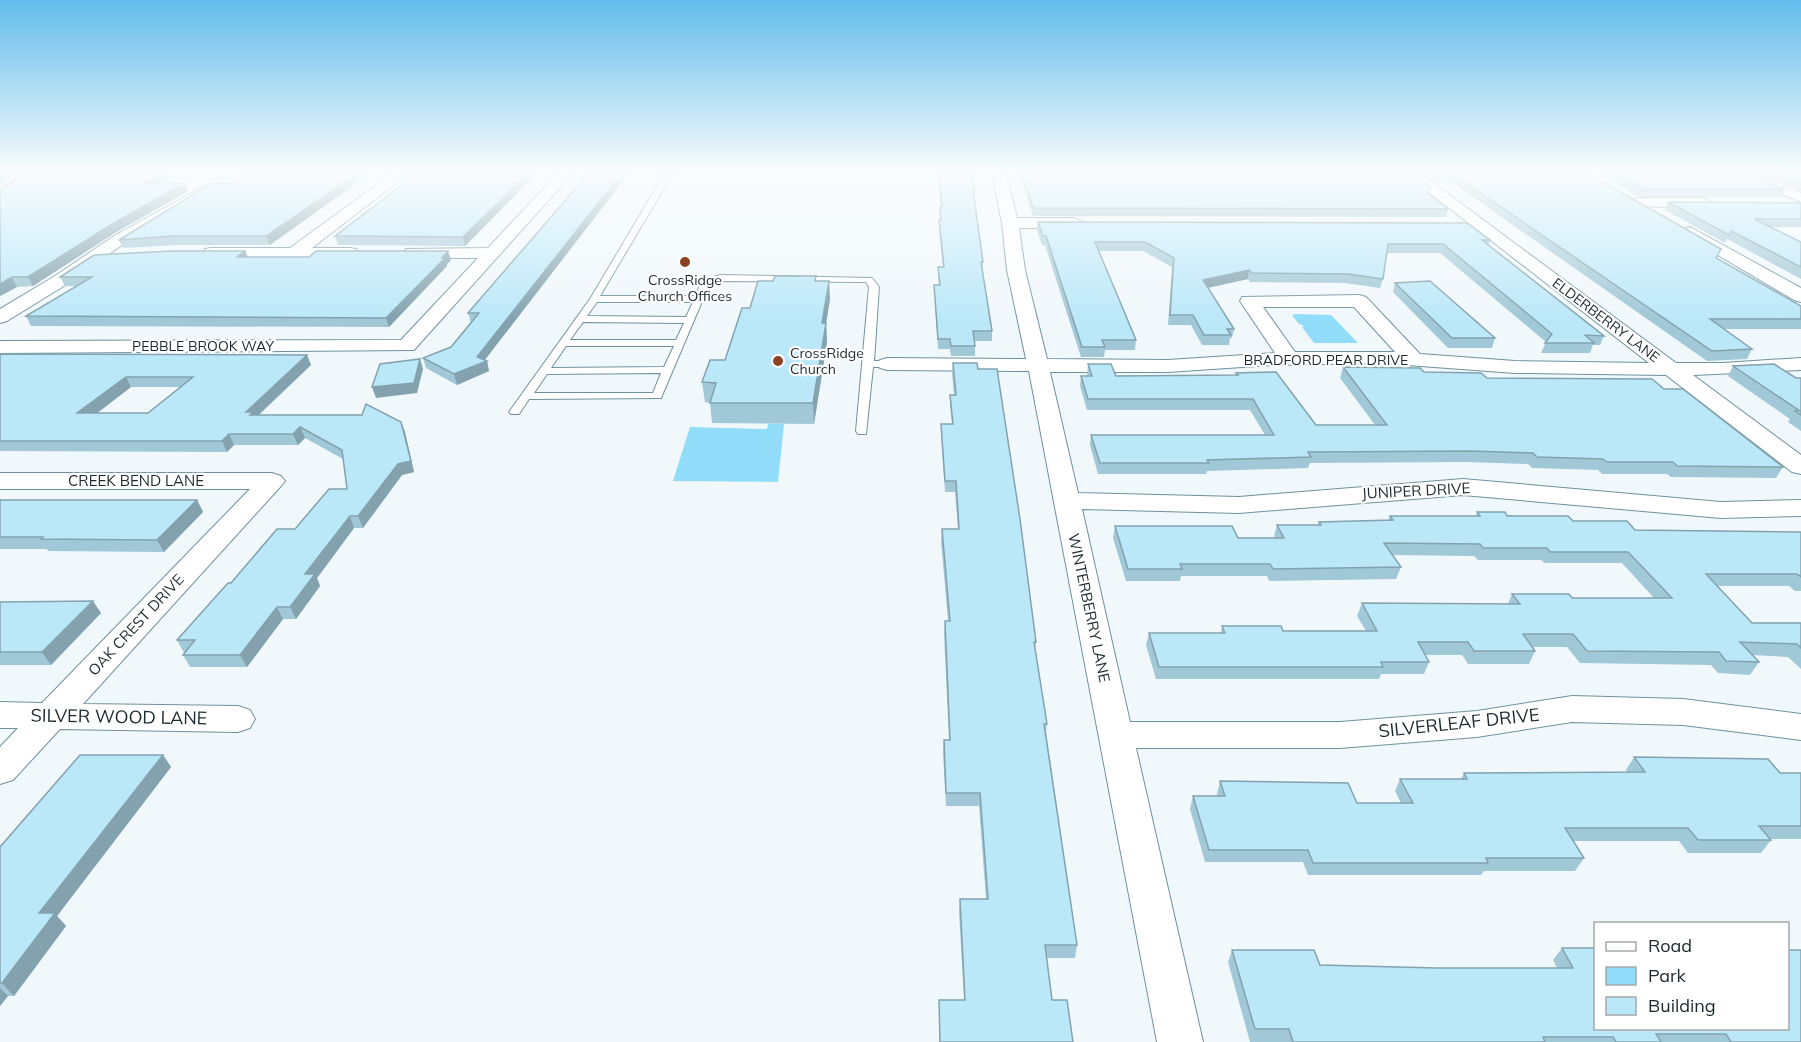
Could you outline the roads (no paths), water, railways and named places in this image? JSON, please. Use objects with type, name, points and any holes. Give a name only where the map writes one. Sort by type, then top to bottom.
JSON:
[{"type":"street","points":[[0,317],[152,222]]},
{"type":"street","points":[[294,253],[336,222]]},
{"type":"street","points":[[399,253],[492,253],[521,222]]},
{"type":"street","name":"ELDERBERRY LANE","points":[[1475,222],[1801,467]]},
{"type":"street","points":[[1672,222],[1801,296]]},
{"type":"street","points":[[1010,223],[1092,223]]},
{"type":"street","name":"WINTERBERRY LANE","points":[[1010,223],[1016,270],[1067,501],[1180,1042]]},
{"type":"street","points":[[1456,224],[1479,225]]},
{"type":"street","points":[[189,252],[364,253]]},
{"type":"street","name":"PEBBLE BROOK WAY","points":[[0,347],[407,346],[492,253]]},
{"type":"street","points":[[93,257],[124,255]]},
{"type":"street","points":[[1289,358],[1249,301],[1359,301],[1414,360]]},
{"type":"street","name":"BRADFORD PEAR DRIVE","points":[[878,364],[1168,366],[1289,358],[1380,357],[1515,367],[1670,369],[1801,364]]},
{"type":"street","name":"CREEK BEND LANE","points":[[0,481],[272,481]]},
{"type":"street","name":"OAK CREST DRIVE","points":[[0,770],[272,481]]},
{"type":"street","name":"JUNIPER DRIVE","points":[[1067,501],[1239,505],[1463,487],[1721,510],[1801,508]]},
{"type":"street","name":"SILVERLEAF DRIVE","points":[[1116,735],[1340,735],[1477,724],[1572,709],[1683,712],[1801,727]]},
{"type":"street","name":"SILVER WOOD LANE","points":[[0,715],[238,719]]},
{"type":"lane","points":[[515,412],[594,299],[640,222]]},
{"type":"lane","points":[[526,396],[657,396],[705,283],[720,278],[869,280],[874,287],[878,364],[862,431]]},
{"type":"lane","points":[[594,299],[699,300]]},
{"type":"lane","points":[[580,319],[690,320]]},
{"type":"lane","points":[[564,343],[680,343]]},
{"type":"lane","points":[[544,371],[669,370]]},
{"type":"place","name":"CrossRidge Church Offices","points":[[685,262]]},
{"type":"place","name":"CrossRidge Church","points":[[778,361]]}]
